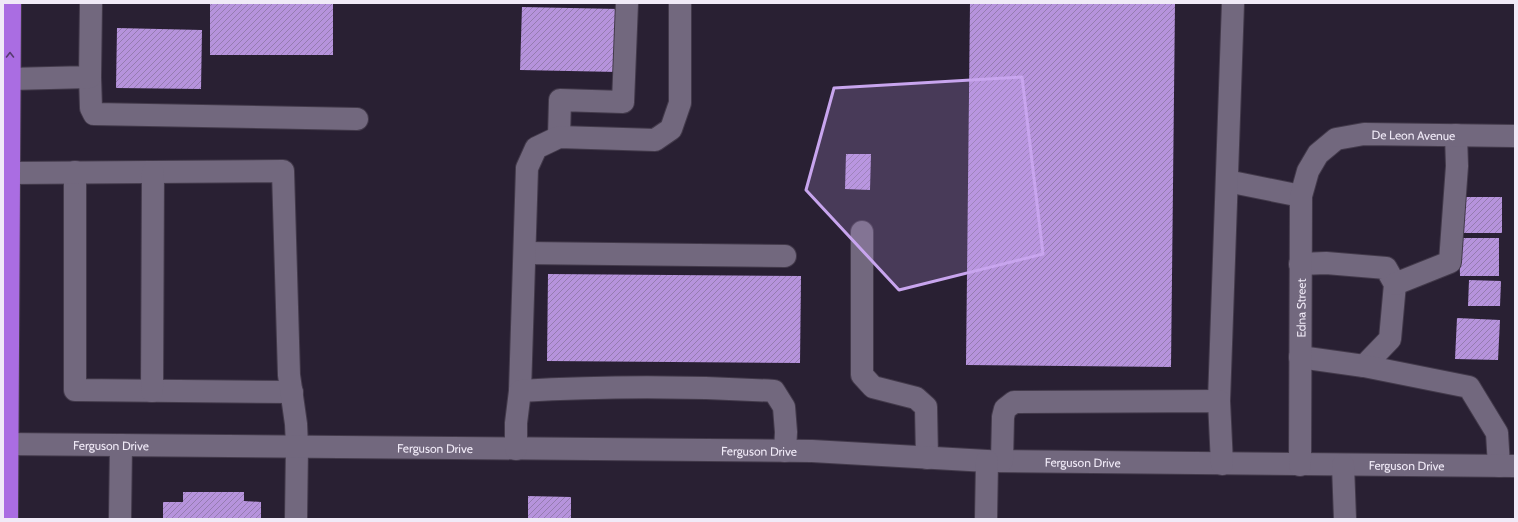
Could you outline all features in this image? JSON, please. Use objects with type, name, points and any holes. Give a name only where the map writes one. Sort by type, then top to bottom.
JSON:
[{"type":"highway","points":[[7,519],[5,444],[10,3]]},
{"type":"street","points":[[91,3],[90,77],[91,108],[94,114],[357,119]]},
{"type":"street","points":[[559,137],[560,100],[623,102],[627,3]]},
{"type":"street","points":[[516,448],[516,423],[520,391],[528,168],[536,148],[559,137],[655,140],[671,129],[680,103],[680,3]]},
{"type":"street","points":[[1222,464],[1219,401],[1233,3]]},
{"type":"street","points":[[10,79],[90,77]]},
{"type":"street","name":"De Leon Avenue","points":[[1318,154],[1336,139],[1364,134],[1515,136]]},
{"type":"street","points":[[1395,284],[1450,262],[1457,166],[1456,135]]},
{"type":"street","name":"Edna Street","points":[[1300,465],[1301,196],[1308,171],[1318,154]]},
{"type":"street","points":[[9,173],[283,171],[289,375],[296,424],[297,446],[296,519]]},
{"type":"street","points":[[75,172],[76,390],[292,392]]},
{"type":"street","points":[[152,391],[153,172]]},
{"type":"street","points":[[1227,181],[1301,196]]},
{"type":"street","points":[[862,232],[862,375],[873,388],[916,398],[926,407],[927,458]]},
{"type":"street","points":[[524,253],[785,256]]},
{"type":"street","points":[[1300,264],[1326,263],[1386,268],[1395,284],[1390,339],[1364,366]]},
{"type":"street","points":[[1300,357],[1364,366],[1469,387],[1497,433],[1507,466]]},
{"type":"street","points":[[520,391],[598,387],[774,390],[784,407],[786,432],[785,451]]},
{"type":"street","points":[[986,519],[994,461],[1003,417],[1006,409],[1014,402],[1219,401]]},
{"type":"street","name":"Ferguson Drive","points":[[5,444],[785,451],[994,461],[1507,466]]},
{"type":"street","points":[[120,519],[121,445]]},
{"type":"street","points":[[1343,465],[1345,519]]},
{"type":"highlighted area","points":[[1022,77],[1043,254],[899,290],[806,190],[834,88]]},
{"type":"building","points":[[210,3],[333,3],[333,55],[210,55]]},
{"type":"building","points":[[970,3],[1175,3],[1171,367],[966,365]]},
{"type":"building","points":[[522,7],[619,9],[618,72],[520,70]]},
{"type":"building","points":[[117,28],[202,30],[201,89],[116,88]]},
{"type":"building","points":[[846,154],[871,154],[870,190],[845,189]]},
{"type":"building","points":[[1459,197],[1502,197],[1502,233],[1460,233]]},
{"type":"building","points":[[1459,238],[1499,238],[1499,276],[1460,276]]},
{"type":"building","points":[[548,274],[801,276],[800,363],[547,361]]},
{"type":"building","points":[[1469,280],[1501,281],[1500,306],[1468,306]]},
{"type":"building","points":[[1457,318],[1500,320],[1498,360],[1455,359]]},
{"type":"building","points":[[183,492],[244,492],[244,501],[261,502],[261,519],[163,519],[163,502],[183,502]]},
{"type":"building","points":[[528,496],[571,497],[571,519],[528,519]]}]
